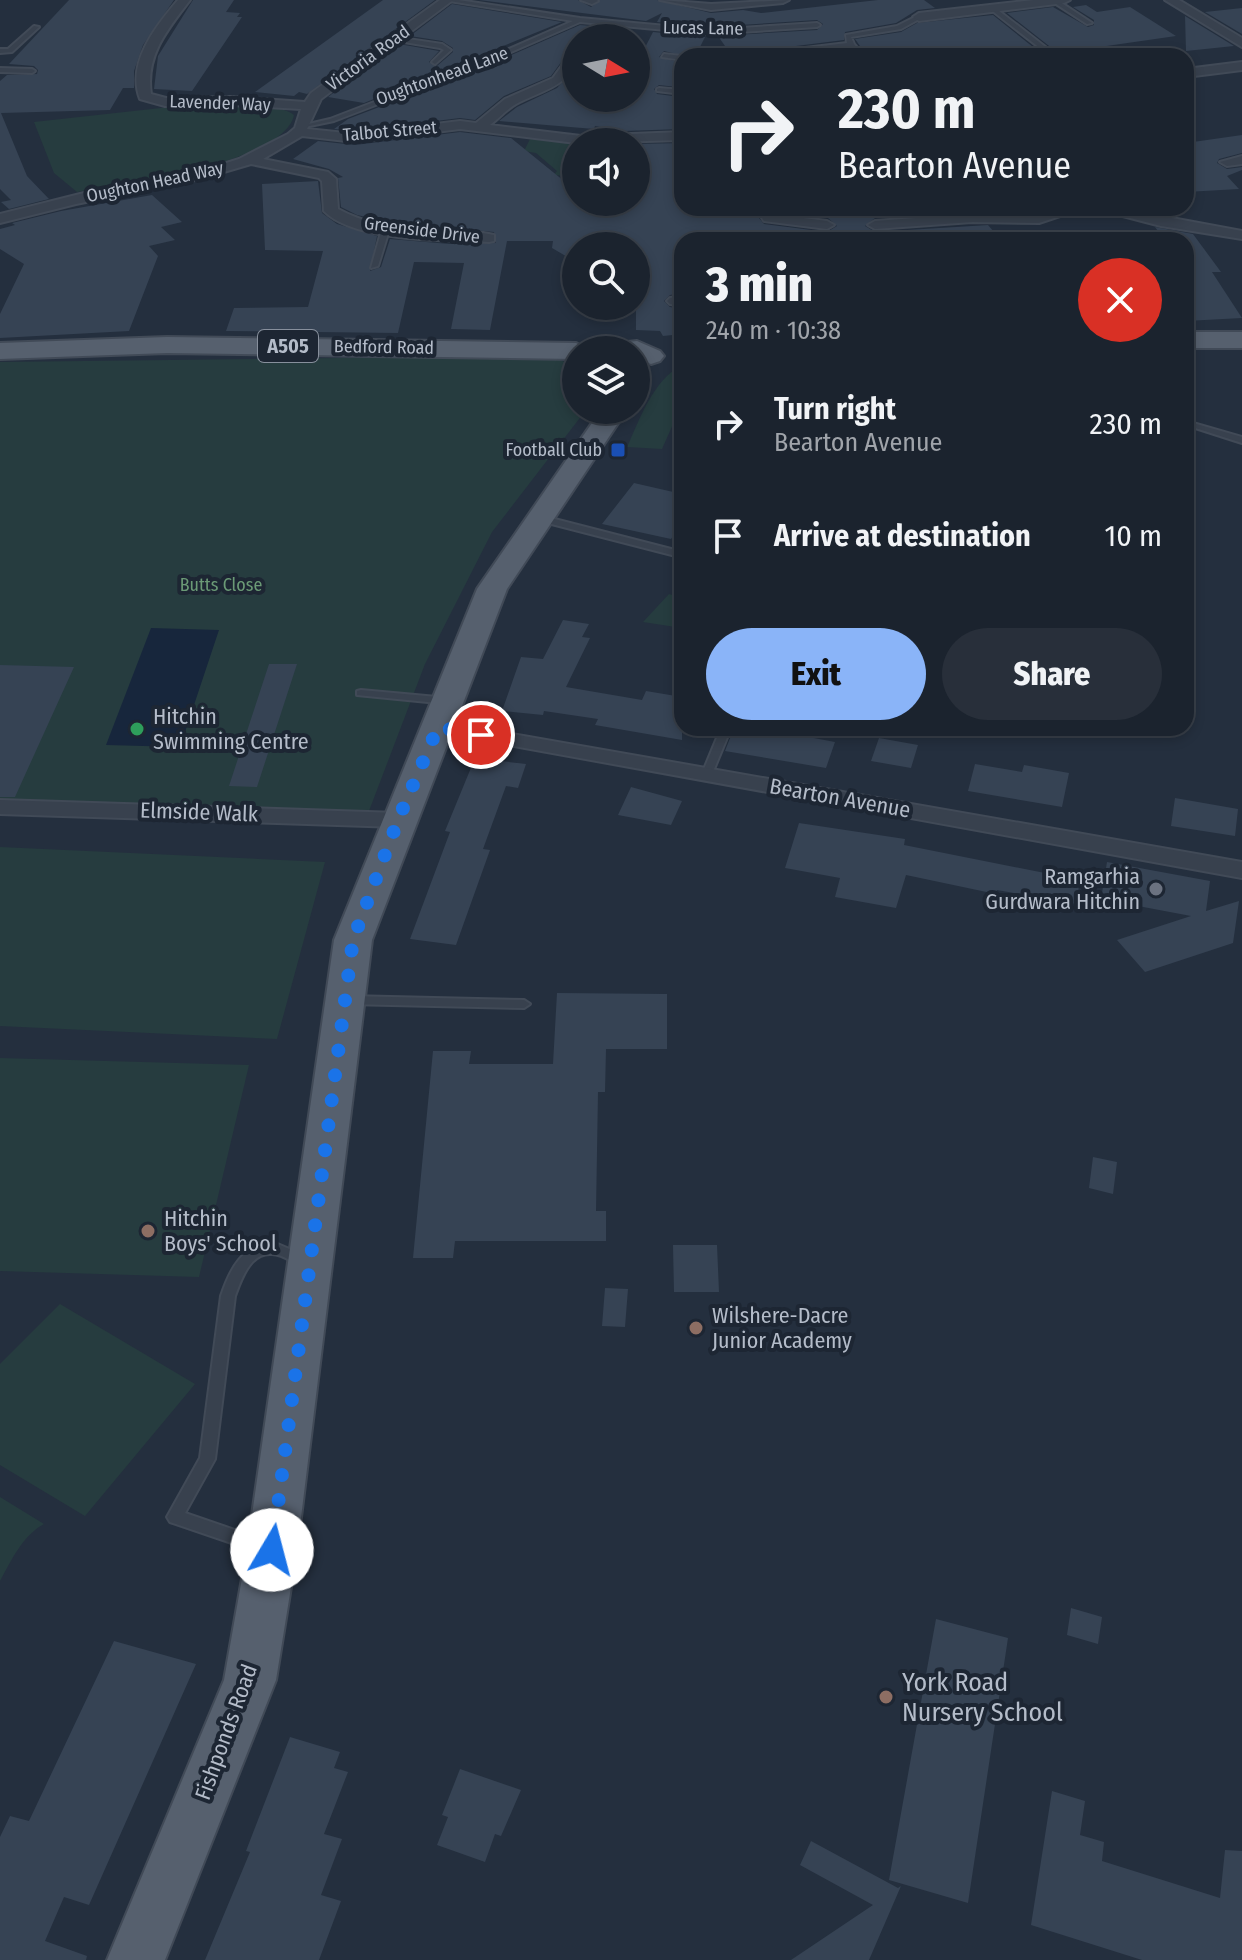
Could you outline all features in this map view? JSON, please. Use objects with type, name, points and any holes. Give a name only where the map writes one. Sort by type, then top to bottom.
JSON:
[{"type":"main road","points":[[1194,340],[1242,340]]},
{"type":"main road","name":"Bedford Road","points":[[0,351],[167,345],[562,351]]},
{"type":"main road","points":[[650,362],[674,352]]},
{"type":"main road","name":"Fishponds Road","points":[[136,1960],[250,1680],[272,1550],[353,940],[492,589],[604,424]]},
{"type":"street","name":"Lavender Way","points":[[184,0],[150,48],[144,76],[145,96],[165,102],[231,101],[307,106]]},
{"type":"street","name":"Victoria Road","points":[[301,130],[307,106],[447,0]]},
{"type":"street","points":[[666,0],[711,7],[783,0]]},
{"type":"street","points":[[1171,0],[1242,43]]},
{"type":"street","points":[[919,17],[1060,1]]},
{"type":"street","points":[[1194,72],[1242,66]]},
{"type":"street","points":[[481,126],[510,102],[557,81],[562,74]]},
{"type":"street","name":"Talbot Street","points":[[301,130],[355,138],[450,126],[481,126],[593,140],[674,136]]},
{"type":"street","name":"Oughton Head Way","points":[[0,219],[64,202],[196,177],[246,159],[301,130]]},
{"type":"street","name":"Greenside Drive","points":[[246,159],[323,175],[329,179],[331,211],[342,218],[386,227],[489,238]]},
{"type":"street","points":[[1227,162],[1242,160]]},
{"type":"street","points":[[771,216],[769,218],[827,225]]},
{"type":"street","points":[[920,216],[924,221]]},
{"type":"street","points":[[875,225],[1039,219],[1049,216]]},
{"type":"street","points":[[1134,216],[1242,235]]},
{"type":"street","name":"Bearton Avenue","points":[[443,714],[707,774],[1242,870]]},
{"type":"street","name":"Elmside Walk","points":[[0,807],[398,820]]},
{"type":"lane","name":"Lucas Lane","points":[[447,0],[580,20],[709,32],[817,25]]},
{"type":"lane","points":[[1060,1],[1089,23]]},
{"type":"lane","points":[[992,8],[1044,48]]},
{"type":"lane","points":[[854,48],[848,36],[899,28],[919,17]]},
{"type":"lane","name":"Oughtonhead Lane","points":[[301,130],[488,60],[580,20]]},
{"type":"lane","points":[[0,51],[10,51],[36,27]]},
{"type":"lane","points":[[394,39],[442,46],[448,50],[435,62]]},
{"type":"lane","points":[[812,48],[851,44]]},
{"type":"lane","points":[[664,56],[674,57]]},
{"type":"lane","points":[[0,70],[32,71]]},
{"type":"lane","points":[[659,90],[674,91]]},
{"type":"lane","points":[[374,266],[386,227]]},
{"type":"lane","points":[[1194,425],[1242,440]]},
{"type":"lane","points":[[539,518],[672,552]]},
{"type":"lane","points":[[361,693],[443,714]]},
{"type":"lane","points":[[707,774],[723,736]]},
{"type":"lane","points":[[345,1000],[524,1004]]},
{"type":"lane","points":[[272,1550],[175,1517],[207,1459],[228,1296],[235,1272],[251,1255],[274,1248],[310,1264]]},
{"type":"green space","points":[[170,107],[271,107],[294,115],[284,132],[262,147],[233,159],[162,177],[77,192],[54,173],[34,122]]},
{"type":"green space","points":[[530,139],[562,142],[562,176],[554,175],[557,171],[536,153],[524,151]]},
{"type":"green space","name":"Butts Close","points":[[515,356],[562,361],[562,424],[575,424],[492,532],[425,664],[369,811],[0,801],[0,362]]},
{"type":"green space","points":[[674,371],[674,422],[662,449],[627,447],[637,424],[650,424],[650,399]]},
{"type":"green space","points":[[669,594],[674,596],[674,627],[643,622]]},
{"type":"green space","points":[[0,847],[325,862],[277,1039],[0,1026]]},
{"type":"green space","points":[[0,1058],[249,1065],[199,1277],[0,1271]]},
{"type":"green space","points":[[60,1304],[195,1384],[85,1516],[0,1465],[0,1364]]},
{"type":"green space","points":[[0,1497],[44,1524],[24,1542],[0,1581]]},
{"type":"water","points":[[151,628],[219,630],[180,747],[106,745]]},
{"type":"building","points":[[69,0],[174,0],[143,45],[134,71],[134,88],[123,88],[110,110],[1,113],[27,176],[49,199],[9,209],[1,202],[11,200],[0,189],[0,81],[7,75],[37,74],[34,66],[9,64]]},
{"type":"building","points":[[193,0],[234,0],[226,12],[240,13],[237,17],[242,17],[192,91],[154,89],[158,56]]},
{"type":"building","points":[[383,0],[435,0],[307,94],[299,92],[294,96],[255,92]]},
{"type":"building","points":[[479,0],[578,0],[591,7],[600,0],[657,0],[711,13],[743,10],[761,13],[878,0],[924,0],[935,8],[917,10],[896,23],[845,32],[844,40],[780,48],[726,48],[718,36],[817,30],[823,24],[817,20],[709,27],[657,22],[662,13],[646,21]]},
{"type":"building","points":[[452,4],[562,22],[364,103],[328,97],[399,44],[439,51],[429,62],[437,66],[453,52],[453,48],[442,41],[410,36]]},
{"type":"building","points":[[1086,5],[1097,12],[1130,7],[1176,36],[1093,48],[1052,48],[1007,13],[1053,7],[1088,27],[1094,25],[1094,20],[1073,7]]},
{"type":"building","points":[[1242,8],[1242,34],[1205,12]]},
{"type":"building","points":[[993,15],[1034,48],[861,48],[855,39],[901,32],[917,23]]},
{"type":"building","points":[[1185,16],[1234,46],[1194,50],[1186,48]]},
{"type":"building","points":[[653,32],[705,37],[700,48],[674,48],[674,53],[664,51],[659,57],[674,61],[674,87],[659,85],[654,89],[657,94],[674,97],[674,129],[582,128],[499,121],[517,107],[557,88],[562,82],[562,112],[650,112],[650,38]]},
{"type":"building","points":[[562,33],[562,61],[551,76],[504,96],[475,120],[460,118],[355,131],[334,129],[348,119]]},
{"type":"building","points":[[460,132],[511,138],[562,179],[562,216],[650,216],[650,144],[674,143],[674,216],[760,216],[764,224],[827,232],[674,232],[674,294],[664,301],[674,308],[674,335],[663,336],[660,331],[636,330],[636,320],[650,320],[650,232],[562,232],[562,254],[552,248],[553,241],[507,241],[490,330],[451,329],[464,263],[414,262],[398,333],[226,331],[234,308],[308,307],[323,251],[265,250],[262,184],[318,181],[322,213],[337,224],[377,236],[370,271],[381,267],[390,239],[450,244],[496,243],[494,232],[395,223],[357,215],[341,207],[338,178],[343,177],[329,169],[293,159],[318,141],[355,145]]},
{"type":"building","points":[[1242,135],[1242,153],[1219,159],[1217,163],[1227,169],[1242,167],[1242,170],[1227,176],[1239,189],[1194,192],[1194,142]]},
{"type":"building","points":[[152,195],[182,222],[161,227],[175,240],[149,246],[158,256],[129,331],[0,338],[0,314],[24,264],[0,249],[0,229],[61,211]]},
{"type":"building","points":[[811,216],[904,216],[875,218],[865,226],[875,232],[827,232],[837,226],[828,218]]},
{"type":"building","points":[[988,225],[994,232],[875,232]]},
{"type":"building","points":[[1155,227],[1182,232],[1159,232]]},
{"type":"building","points":[[1194,235],[1221,272],[1212,272],[1242,318],[1194,321]]},
{"type":"building","points":[[634,483],[674,492],[674,535],[671,539],[602,524]]},
{"type":"building","points":[[563,620],[589,624],[582,637],[590,638],[566,687],[642,700],[646,691],[674,696],[674,736],[682,736],[682,740],[595,725],[598,719],[544,711],[543,715],[502,711],[521,657],[543,659]]},
{"type":"building","points":[[269,664],[297,664],[257,787],[229,786]]},
{"type":"building","points":[[0,665],[74,667],[15,797],[0,797]]},
{"type":"building","points":[[731,736],[803,736],[835,742],[826,768],[725,751]]},
{"type":"building","points":[[879,738],[918,745],[911,768],[871,761]]},
{"type":"building","points":[[475,758],[526,764],[518,788],[506,786],[483,849],[490,850],[456,945],[410,939],[450,832],[445,831]]},
{"type":"building","points":[[975,764],[1022,772],[1024,765],[1069,773],[1062,807],[968,791]]},
{"type":"building","points":[[631,787],[682,801],[671,825],[618,815]]},
{"type":"building","points":[[1175,798],[1238,809],[1235,836],[1171,826]]},
{"type":"building","points":[[799,823],[905,839],[904,845],[1080,880],[1076,904],[997,890],[996,894],[906,875],[896,908],[835,897],[840,878],[785,868]]},
{"type":"building","points":[[1107,862],[1210,881],[1206,911],[1239,901],[1233,943],[1145,972],[1117,940],[1191,916],[1101,899]]},
{"type":"building","points":[[557,993],[667,994],[667,1049],[606,1049],[605,1092],[598,1092],[596,1211],[606,1211],[606,1241],[455,1241],[453,1258],[413,1258],[433,1051],[471,1051],[469,1064],[553,1064]]},
{"type":"building","points":[[1093,1157],[1117,1162],[1113,1194],[1089,1188]]},
{"type":"building","points":[[673,1245],[717,1245],[719,1292],[674,1292]]},
{"type":"building","points":[[605,1288],[628,1289],[625,1327],[602,1326]]},
{"type":"building","points":[[1071,1608],[1102,1617],[1098,1644],[1067,1635]]},
{"type":"building","points":[[936,1619],[1008,1638],[968,1903],[889,1880]]},
{"type":"building","points":[[114,1641],[196,1664],[89,1905],[64,1897],[45,1941],[87,1956],[86,1960],[0,1960],[0,1837],[10,1816],[29,1821]]},
{"type":"building","points":[[290,1737],[340,1752],[334,1768],[348,1772],[324,1834],[342,1839],[321,1895],[341,1901],[319,1960],[205,1960],[250,1852],[246,1851]]},
{"type":"building","points":[[460,1769],[521,1790],[501,1836],[495,1834],[485,1862],[437,1845],[448,1817],[442,1815]]},
{"type":"building","points":[[1052,1791],[1085,1801],[1080,1835],[1104,1842],[1102,1861],[1220,1898],[1225,1850],[1242,1851],[1242,1960],[1142,1960],[1031,1925]]},
{"type":"building","points":[[811,1841],[898,1888],[901,1886],[869,1960],[791,1960],[873,1905],[800,1865]]},
{"type":"place","name":"Football Club","points":[[618,450]]},
{"type":"place","name":"Hitchin Swimming Centre","points":[[137,729]]},
{"type":"place","name":"Ramgarhia Gurdwara Hitchin","points":[[1156,889]]},
{"type":"place","name":"Hitchin Boys' School","points":[[148,1231]]},
{"type":"place","name":"Wilshere-Dacre Junior Academy","points":[[696,1328]]},
{"type":"place","name":"York Road Nursery School","points":[[886,1697]]},
{"type":"route","points":[[272,1550],[353,940],[398,820],[438,727],[481,735]]}]
